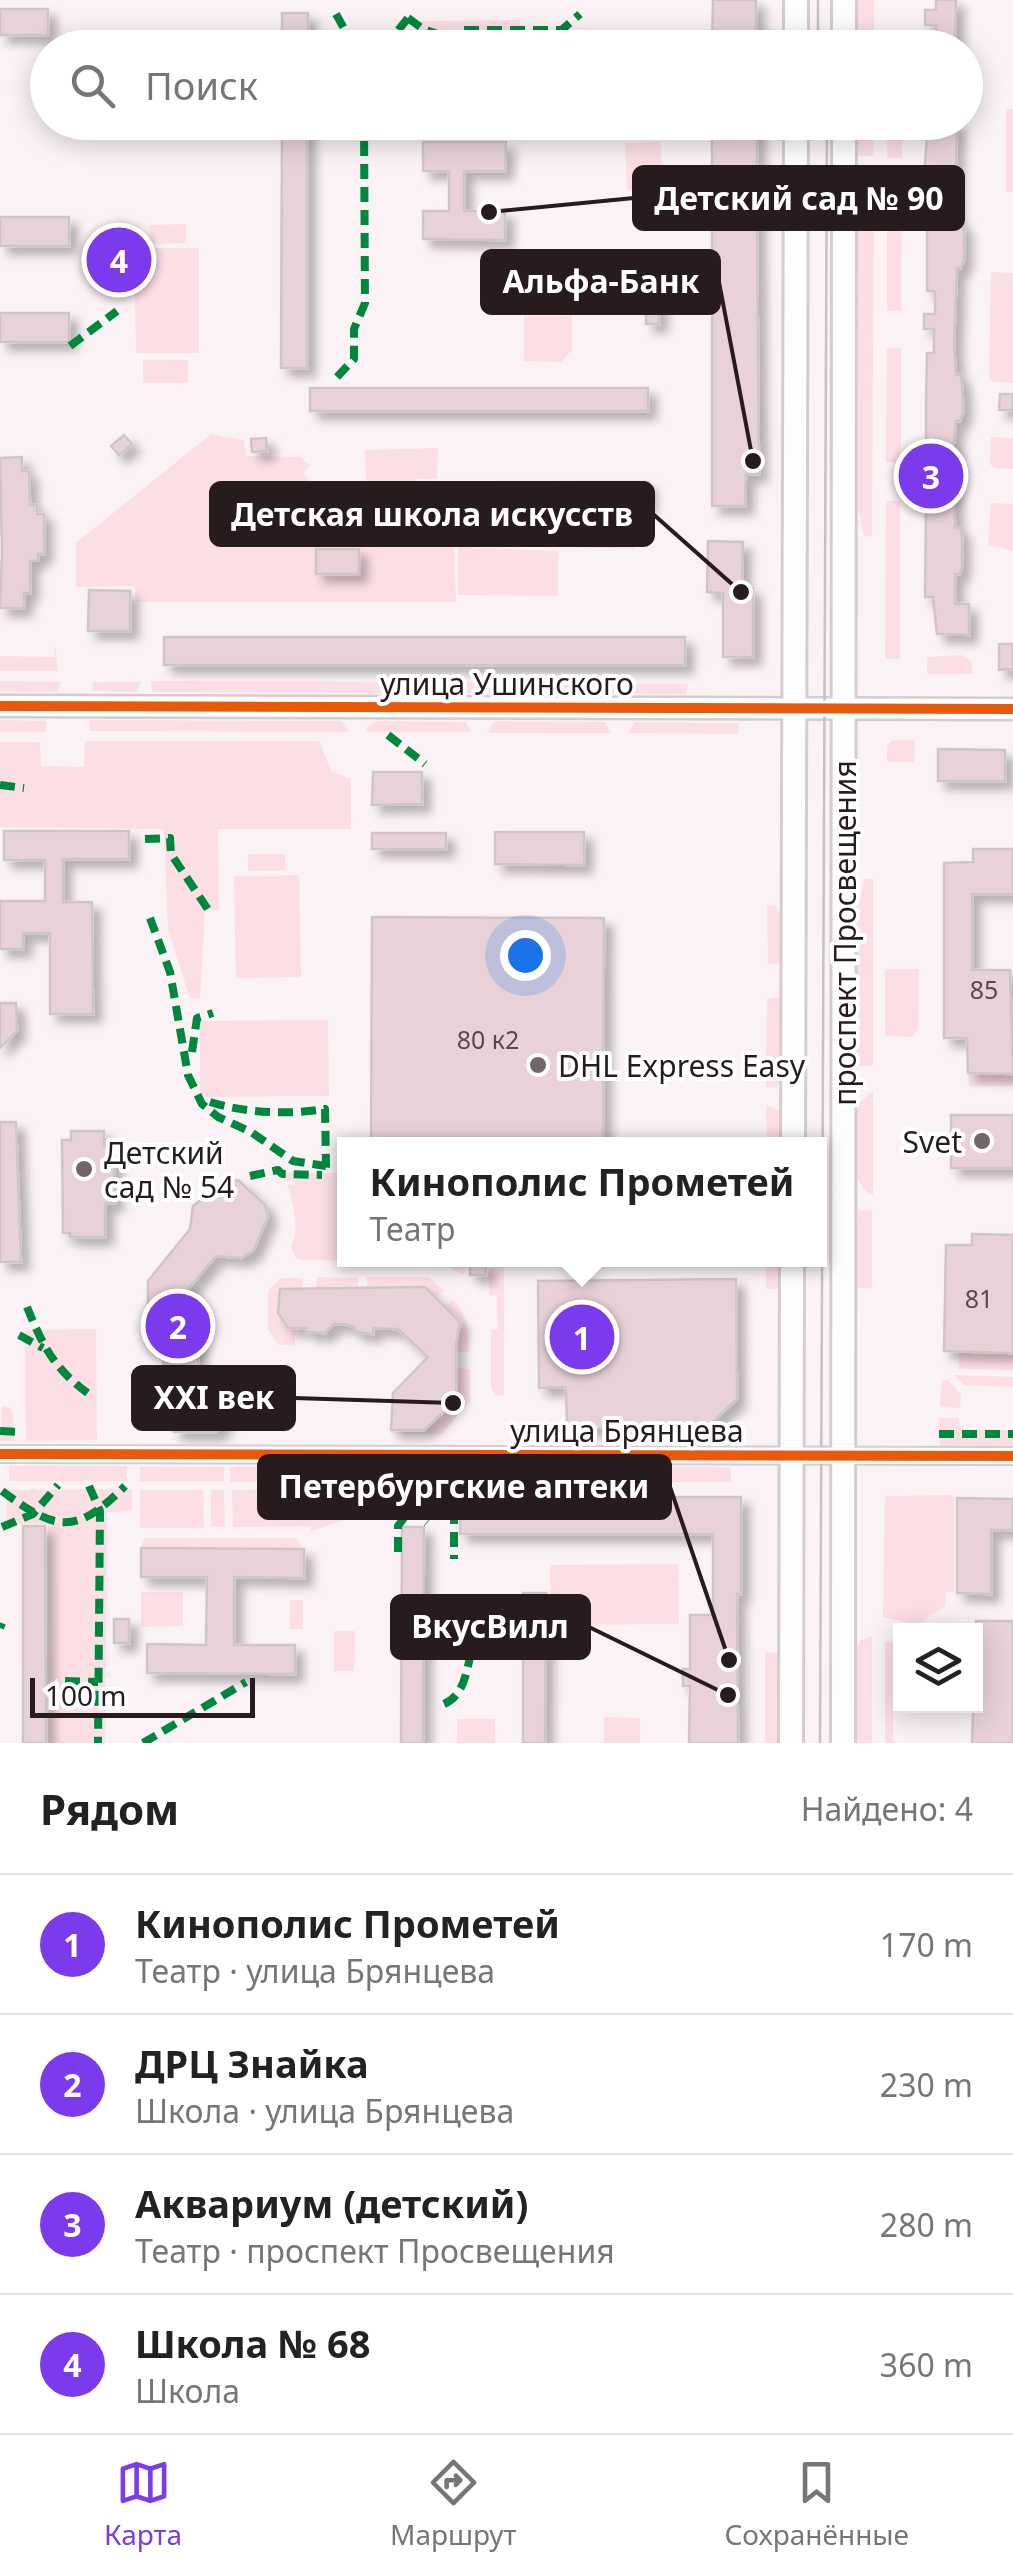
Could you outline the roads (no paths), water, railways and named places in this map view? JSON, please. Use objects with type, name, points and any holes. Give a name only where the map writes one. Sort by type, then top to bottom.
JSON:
[{"type":"main road","points":[[796,0],[796,30]]},
{"type":"main road","points":[[844,0],[844,30]]},
{"type":"main road","name":"проспект Просвещения","points":[[793,1137],[796,140]]},
{"type":"main road","name":"проспект Просвещения","points":[[843,1743],[844,140]]},
{"type":"main road","points":[[791,1743],[792,1267]]},
{"type":"street","name":"улица Ушинского","points":[[0,706],[1013,709]]},
{"type":"street","name":"улица Брянцева","points":[[0,1454],[1013,1456]]},
{"type":"tram line","points":[[818,0],[818,30]]},
{"type":"tram line","points":[[823,1137],[827,140]]},
{"type":"tram line","points":[[820,1743],[822,1267]]},
{"type":"place","name":"Детский сад № 90","points":[[489,212]]},
{"type":"place","name":"Школа № 68","points":[[119,260]]},
{"type":"place","name":"Альфа-Банк","points":[[753,461]]},
{"type":"place","name":"Аквариум (детский)","points":[[931,476]]},
{"type":"place","name":"Детская школа искусств","points":[[741,592]]},
{"type":"place","name":"DHL Express Easy","points":[[538,1065]]},
{"type":"place","name":"Svet","points":[[982,1141]]},
{"type":"place","name":"Детский сад № 54","points":[[84,1169]]},
{"type":"place","name":"ДРЦ Знайка","points":[[178,1326]]},
{"type":"place","name":"Кинополис Прометей","points":[[582,1337]]},
{"type":"place","name":"XXI век","points":[[453,1403]]},
{"type":"place","name":"Петербургские аптеки","points":[[729,1660]]},
{"type":"place","name":"ВкусВилл","points":[[728,1695]]}]
